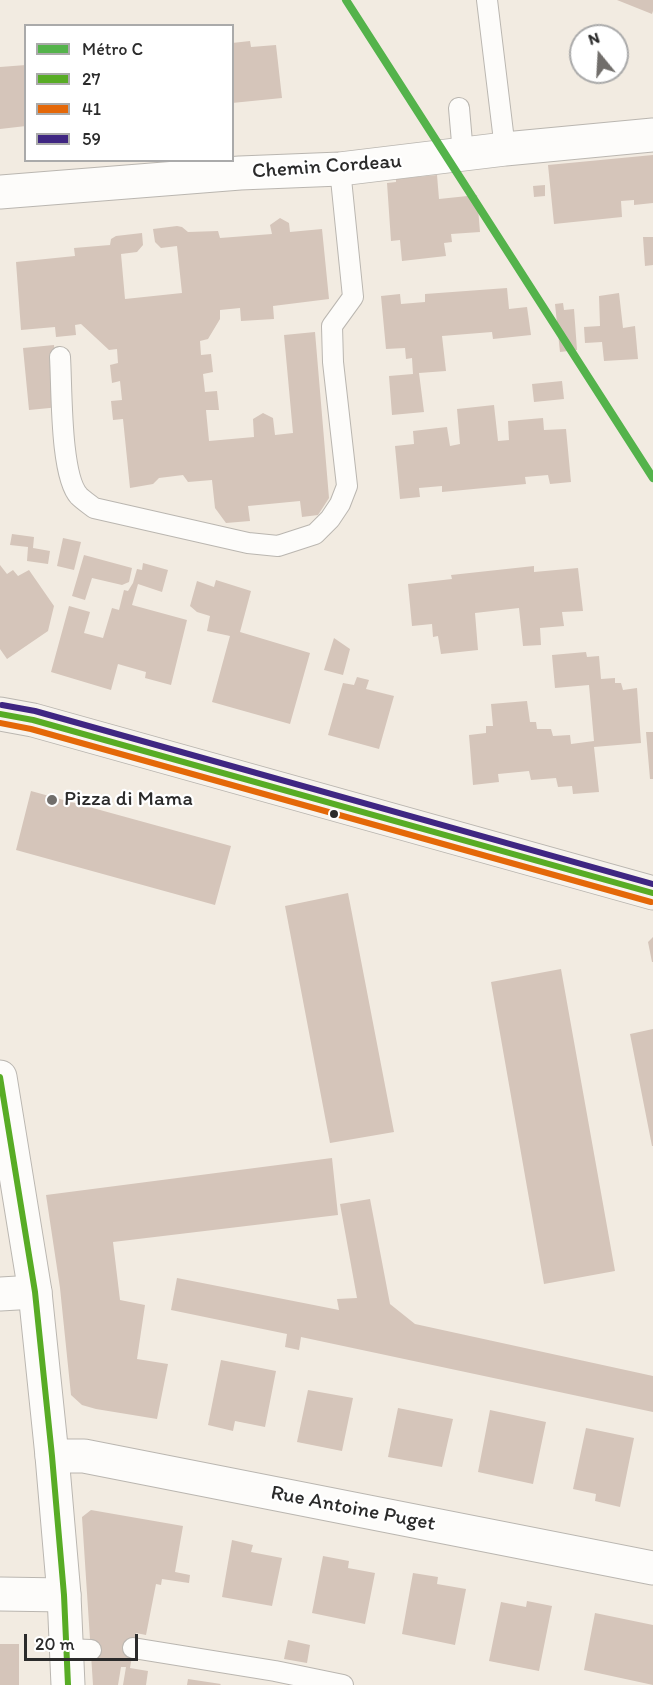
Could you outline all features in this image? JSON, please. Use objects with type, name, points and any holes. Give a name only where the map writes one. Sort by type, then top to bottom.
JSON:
[{"type":"main road","points":[[0,714],[33,720],[653,893]]},
{"type":"street","name":"Chemin Cordeau","points":[[0,192],[240,173],[340,169],[505,149],[653,135]]},
{"type":"street","points":[[0,1077],[35,1292],[64,1595],[79,1650],[68,1685]]},
{"type":"street","points":[[0,1293],[35,1292]]},
{"type":"street","name":"Rue Antoine Puget","points":[[52,1456],[94,1458],[653,1568]]},
{"type":"street","points":[[0,1594],[64,1595]]},
{"type":"lane","points":[[487,0],[505,149]]},
{"type":"lane","points":[[459,108],[463,154]]},
{"type":"lane","points":[[60,357],[64,445],[71,479],[78,495],[94,508],[248,543],[278,546],[315,534],[330,519],[340,504],[347,486],[333,362],[332,326],[353,297],[340,169]]},
{"type":"lane","points":[[133,1648],[275,1671],[343,1685]]},
{"type":"building","points":[[617,0],[653,0],[652,14]]},
{"type":"building","points":[[250,41],[251,47],[276,45],[282,98],[234,103],[234,43]]},
{"type":"building","points":[[24,65],[24,126],[0,129],[0,67]]},
{"type":"building","points":[[653,155],[653,203],[634,205],[634,200],[621,201],[622,217],[554,224],[548,165]]},
{"type":"building","points":[[437,175],[439,199],[477,195],[480,232],[451,234],[452,242],[444,243],[446,256],[402,261],[400,240],[391,241],[387,183],[396,182],[396,179]]},
{"type":"building","points":[[545,185],[545,196],[534,197],[533,186]]},
{"type":"building","points":[[280,218],[289,223],[290,232],[322,229],[329,299],[273,306],[274,319],[241,321],[240,308],[220,310],[220,319],[208,339],[200,341],[201,355],[211,354],[213,372],[203,374],[205,392],[217,391],[219,410],[206,410],[209,441],[254,437],[253,419],[263,413],[273,418],[275,435],[293,433],[284,335],[315,332],[329,498],[318,515],[302,517],[300,501],[248,506],[250,521],[226,523],[215,508],[212,480],[188,482],[183,475],[159,478],[153,484],[130,488],[123,419],[113,420],[111,401],[122,400],[120,381],[112,383],[110,365],[118,363],[117,349],[109,350],[81,324],[75,325],[76,335],[56,337],[55,327],[21,330],[16,262],[75,256],[74,248],[110,245],[111,239],[116,236],[142,233],[143,245],[137,252],[121,254],[125,299],[182,293],[177,246],[161,248],[155,242],[153,229],[177,226],[188,232],[218,231],[220,238],[272,234],[270,225]]},
{"type":"building","points":[[643,237],[653,237],[653,265],[645,266]]},
{"type":"building","points":[[507,288],[509,309],[527,307],[531,335],[493,339],[492,332],[442,336],[446,371],[419,373],[424,412],[392,415],[389,376],[413,374],[412,358],[406,359],[405,348],[386,349],[381,296],[400,294],[401,304],[425,302],[425,294]]},
{"type":"building","points":[[619,293],[623,328],[635,326],[638,359],[604,361],[602,342],[585,343],[584,327],[600,326],[599,296]]},
{"type":"building","points":[[563,303],[564,310],[574,309],[577,350],[560,352],[555,304]]},
{"type":"building","points":[[54,345],[60,407],[29,410],[23,348]]},
{"type":"building","points":[[562,381],[564,399],[534,402],[532,384]]},
{"type":"building","points":[[494,405],[498,441],[509,440],[508,421],[543,418],[544,430],[566,429],[571,482],[550,484],[548,475],[525,477],[526,484],[442,492],[442,486],[419,488],[420,497],[400,499],[395,446],[414,444],[413,431],[447,427],[450,446],[460,444],[457,409]]},
{"type":"building","points":[[12,534],[34,537],[33,548],[50,551],[48,564],[27,561],[28,547],[10,545]]},
{"type":"building","points":[[63,538],[81,542],[74,570],[57,566]]},
{"type":"building","points":[[84,555],[132,568],[129,582],[122,585],[92,578],[85,600],[72,596]]},
{"type":"building","points":[[143,563],[168,570],[162,592],[138,584],[132,605],[187,620],[171,685],[145,678],[146,672],[118,664],[111,690],[51,672],[69,606],[90,612],[84,633],[103,638],[112,608],[119,610],[124,590],[128,591],[137,569],[142,570]]},
{"type":"building","points":[[0,565],[7,574],[13,570],[18,576],[29,570],[54,606],[48,631],[7,659],[0,649]]},
{"type":"building","points":[[534,566],[534,572],[578,568],[583,611],[562,612],[564,626],[540,628],[541,645],[523,646],[519,608],[475,613],[478,650],[441,654],[438,636],[433,637],[432,624],[412,626],[408,584],[452,579],[451,575]]},
{"type":"building","points":[[216,580],[251,591],[240,632],[310,653],[290,724],[212,702],[230,636],[207,631],[210,616],[197,612],[190,606],[197,581],[214,587]]},
{"type":"building","points":[[334,638],[350,649],[343,675],[324,670]]},
{"type":"building","points":[[586,652],[587,657],[599,656],[601,679],[615,678],[615,683],[621,683],[623,690],[637,688],[641,743],[594,747],[599,792],[573,794],[572,786],[558,787],[556,778],[531,780],[529,771],[498,774],[499,782],[473,785],[469,735],[486,733],[486,726],[493,726],[491,704],[527,701],[530,722],[536,722],[537,729],[551,729],[553,736],[570,735],[571,744],[594,741],[589,685],[555,688],[552,655]]},
{"type":"building","points":[[357,677],[369,680],[366,689],[394,696],[379,749],[328,735],[343,683],[354,685]]},
{"type":"building","points":[[646,732],[653,732],[653,779],[650,779]]},
{"type":"building","points":[[31,791],[231,846],[215,905],[16,850]]},
{"type":"building","points":[[348,893],[394,1132],[330,1143],[285,906]]},
{"type":"building","points":[[653,937],[653,962],[652,962],[648,942]]},
{"type":"building","points":[[561,969],[615,1271],[544,1284],[491,982]]},
{"type":"building","points":[[653,1029],[653,1146],[652,1146],[630,1034]]},
{"type":"building","points":[[332,1158],[338,1215],[113,1242],[120,1300],[145,1305],[137,1359],[168,1364],[157,1419],[96,1409],[82,1405],[71,1395],[60,1288],[46,1195]]},
{"type":"building","points":[[370,1199],[390,1304],[415,1324],[653,1376],[653,1412],[301,1337],[299,1350],[285,1347],[287,1334],[171,1310],[177,1278],[339,1310],[337,1299],[357,1298],[340,1204]]},
{"type":"building","points":[[221,1360],[276,1371],[265,1427],[235,1421],[233,1431],[208,1425]]},
{"type":"building","points":[[308,1390],[353,1398],[342,1451],[297,1442]]},
{"type":"building","points":[[398,1408],[453,1419],[442,1467],[388,1457]]},
{"type":"building","points":[[490,1410],[546,1422],[533,1484],[478,1472]]},
{"type":"building","points":[[586,1428],[634,1438],[620,1507],[595,1501],[596,1494],[573,1489]]},
{"type":"building","points":[[91,1510],[183,1526],[175,1572],[190,1575],[189,1583],[162,1579],[161,1585],[156,1584],[146,1635],[136,1633],[130,1668],[148,1671],[146,1685],[123,1685],[126,1667],[121,1667],[118,1685],[93,1685],[82,1517]]},
{"type":"building","points":[[232,1540],[253,1545],[251,1552],[282,1558],[272,1606],[222,1597]]},
{"type":"building","points":[[323,1556],[349,1561],[348,1568],[375,1573],[365,1624],[312,1613]]},
{"type":"building","points":[[413,1573],[438,1577],[437,1584],[466,1589],[455,1645],[402,1634]]},
{"type":"building","points":[[527,1601],[552,1606],[539,1671],[489,1661],[501,1602],[526,1607]]},
{"type":"building","points":[[595,1613],[653,1625],[653,1685],[584,1670]]},
{"type":"building","points":[[288,1640],[310,1645],[307,1663],[284,1659]]},
{"type":"building","points":[[0,1644],[19,1644],[19,1685],[0,1685]]},
{"type":"building","points":[[188,1679],[221,1684],[187,1685]]},
{"type":"metro line","name":"C","points":[[346,0],[653,478]]},
{"type":"transit line","name":"59","points":[[2,705],[35,711],[653,884]]},
{"type":"transit line","name":"27","points":[[0,714],[33,720],[653,893]]},
{"type":"transit line","name":"41","points":[[0,723],[31,729],[651,902]]},
{"type":"transit line","name":"27","points":[[0,1077],[35,1292],[64,1595],[68,1685]]},
{"type":"place","name":"Pizza di Mama","points":[[52,800]]}]
